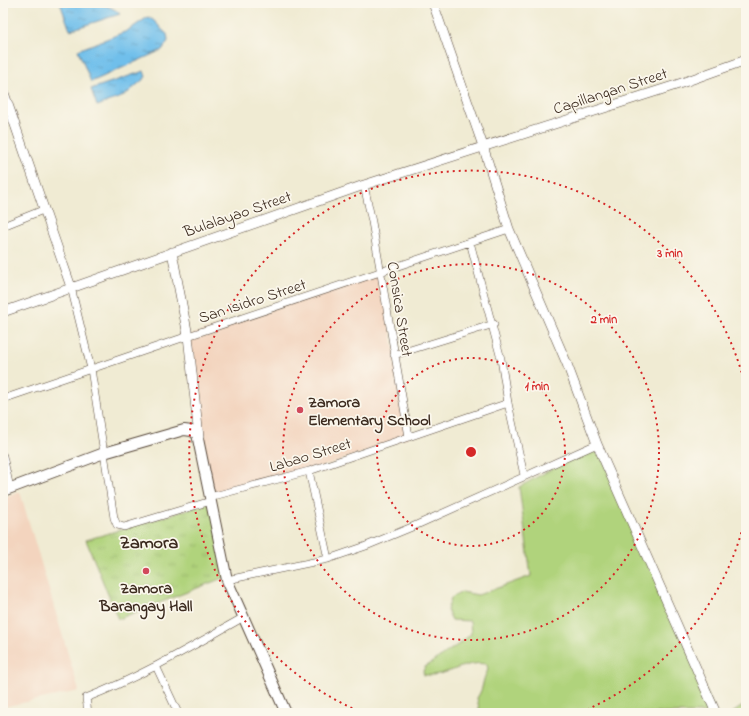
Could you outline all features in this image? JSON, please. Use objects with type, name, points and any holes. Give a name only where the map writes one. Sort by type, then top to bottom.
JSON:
[{"type":"main road","points":[[7,490],[104,453],[184,430],[192,431],[199,437],[227,580],[286,713]]},
{"type":"street","points":[[433,3],[483,146],[509,230],[567,364],[596,444],[716,713]]},
{"type":"street","name":"Capillangan Street","points":[[483,146],[676,85],[746,60]]},
{"type":"street","points":[[3,90],[71,287],[91,369],[104,453]]},
{"type":"street","name":"Bulalayao Street","points":[[3,312],[364,185],[483,146]]},
{"type":"street","name":"Consica Street","points":[[364,185],[381,273],[409,437]]},
{"type":"street","points":[[3,226],[44,210]]},
{"type":"street","name":"San Isidro Street","points":[[3,400],[188,336],[509,230]]},
{"type":"street","points":[[470,242],[493,324],[524,475]]},
{"type":"street","points":[[172,252],[188,336],[199,437]]},
{"type":"street","points":[[394,355],[493,324]]},
{"type":"street","name":"Labao Street","points":[[104,453],[114,518],[120,526],[124,527],[210,499],[309,471],[508,403]]},
{"type":"street","points":[[227,580],[328,559],[412,527],[524,475],[596,444]]},
{"type":"street","points":[[3,456],[7,490]]},
{"type":"street","points":[[309,471],[328,559]]},
{"type":"street","points":[[88,713],[86,698],[114,687],[156,666],[244,617]]},
{"type":"street","points":[[156,666],[178,713]]},
{"type":"shaded area","name":"Zamora Elementary School","points":[[381,273],[409,437],[309,471],[210,497],[188,336]]},
{"type":"shaded area","points":[[20,492],[79,691],[3,707],[3,498]]},
{"type":"green space","points":[[597,444],[716,713],[480,713],[477,698],[488,670],[487,664],[471,664],[441,674],[424,675],[423,671],[425,667],[471,634],[470,621],[452,620],[447,610],[451,598],[462,592],[478,595],[531,576],[519,487]]},
{"type":"green space","points":[[210,503],[228,576],[118,619],[86,540]]},
{"type":"green space","points":[[746,704],[746,713],[732,713]]},
{"type":"water","points":[[60,3],[101,4],[108,6],[120,14],[70,30]]},
{"type":"water","points":[[148,17],[154,20],[167,34],[168,41],[162,50],[91,82],[78,50],[127,31]]},
{"type":"water","points":[[144,71],[146,77],[124,96],[97,106],[91,89]]},
{"type":"place","name":"Zamora Elementary School","points":[[300,410]]},
{"type":"place","name":"Zamora Barangay Hall","points":[[146,571]]},
{"type":"district","name":"Zamora","points":[[149,542]]}]
